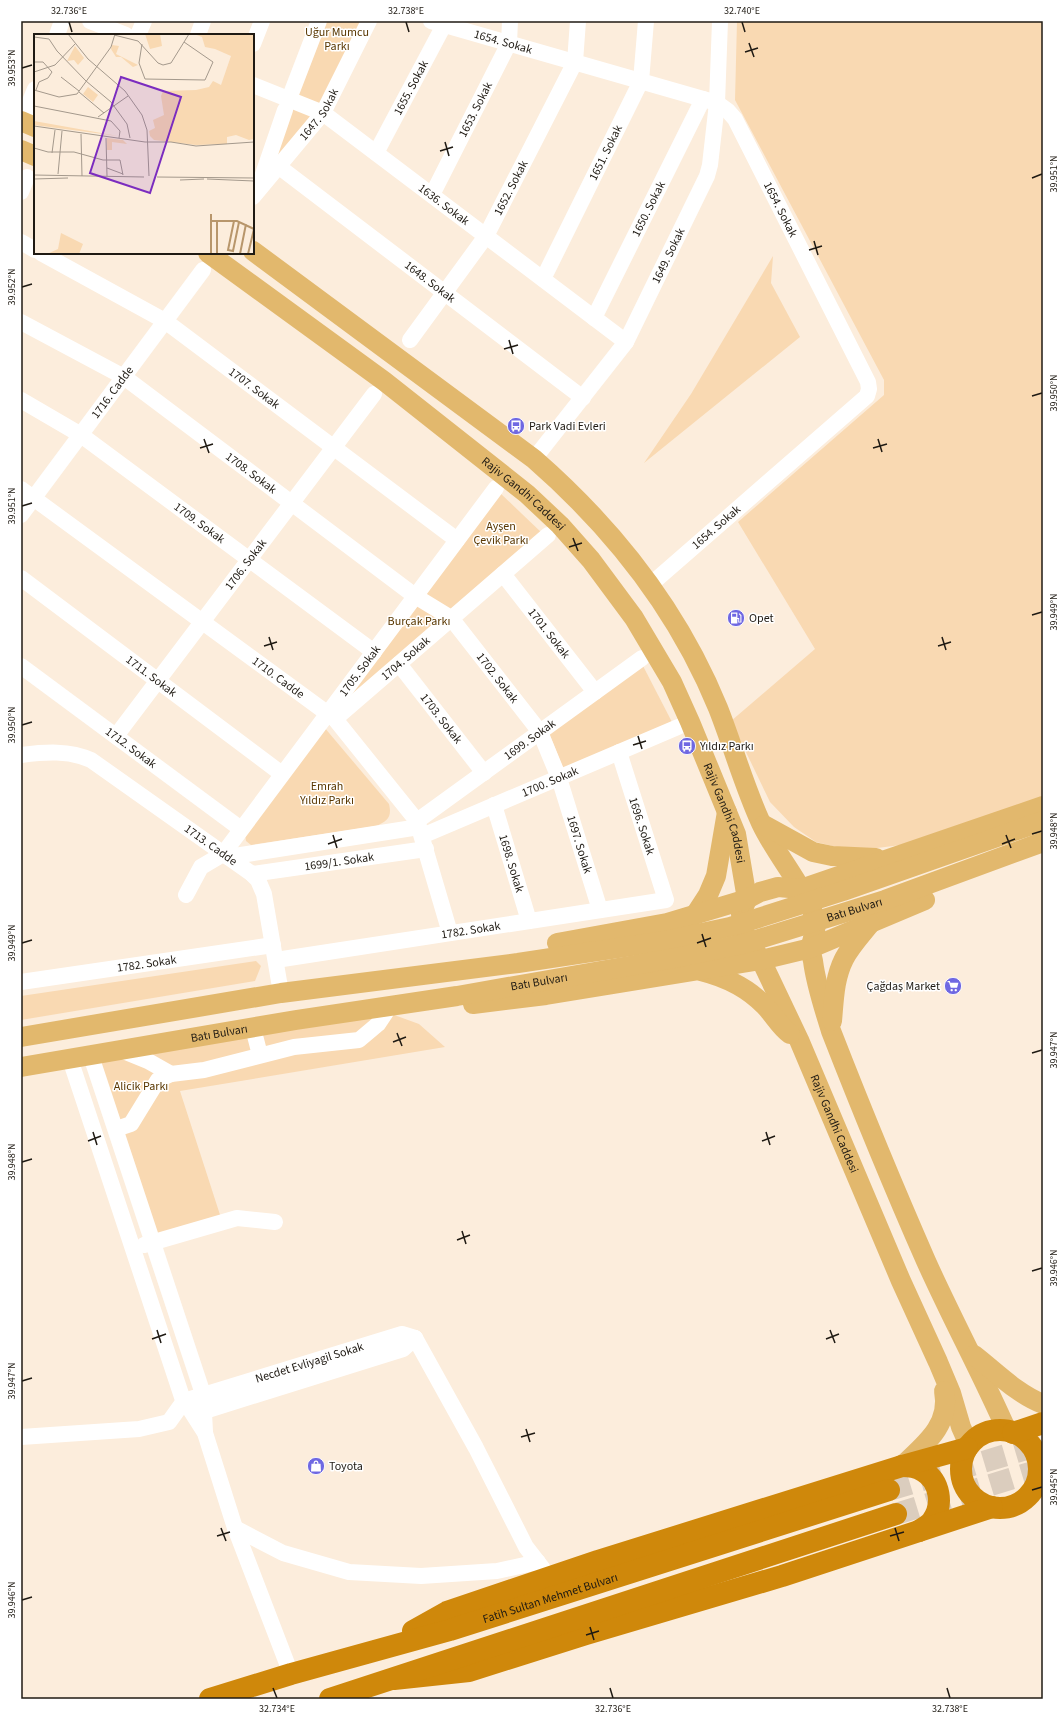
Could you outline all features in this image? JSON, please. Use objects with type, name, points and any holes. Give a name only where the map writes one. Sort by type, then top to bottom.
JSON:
[{"type":"highway","points":[[1010,1432],[1043,1423]]},
{"type":"highway","points":[[994,1430],[1010,1432],[1020,1436],[1030,1444],[1036,1455],[1039,1467],[1037,1479],[1032,1491],[1035,1494],[1014,1505],[1003,1508],[981,1504],[972,1497],[965,1488],[961,1477],[963,1454],[981,1435],[994,1430]]},
{"type":"highway","points":[[383,1648],[447,1612],[543,1570],[968,1447]]},
{"type":"highway","points":[[902,1466],[922,1470],[931,1476],[937,1486],[939,1496],[938,1507],[932,1521],[919,1531]]},
{"type":"highway","name":"Fatih Sultan Mehmet Bulvarı","points":[[210,1699],[291,1674],[450,1630],[889,1490]]},
{"type":"highway","points":[[394,1679],[469,1671],[586,1634],[782,1576],[992,1507]]},
{"type":"highway","points":[[330,1699],[896,1514]]},
{"type":"main road","points":[[21,150],[34,156]]},
{"type":"main road","points":[[254,252],[534,459],[563,484],[623,548],[650,585],[675,624],[696,661],[717,707],[762,824],[801,889],[814,916],[816,929],[811,948],[820,997],[831,1031],[926,1261],[1010,1432]]},
{"type":"main road","name":"Rajiv Gandhi Caddesi","points":[[205,262],[390,386],[505,476],[560,525],[612,586],[634,618],[654,650],[690,722],[736,834],[747,900],[741,914],[745,934],[761,960],[799,1040],[901,1281],[938,1362],[950,1392],[968,1447]]},
{"type":"main road","points":[[390,980],[410,967],[625,932],[667,923],[747,900],[760,892],[778,887],[801,889],[1043,806]]},
{"type":"main road","points":[[695,915],[708,894],[716,876],[727,812]]},
{"type":"main road","name":"Batı Bulvarı","points":[[21,1038],[282,993],[530,961],[664,941],[730,927],[843,891],[1043,821]]},
{"type":"main road","points":[[762,824],[813,852],[832,856],[888,859]]},
{"type":"main road","name":"Batı Bulvarı","points":[[21,1068],[253,1028],[457,996],[675,958],[742,944],[885,900],[1043,842]]},
{"type":"main road","points":[[356,1011],[366,1015],[417,1008],[502,1002],[761,960],[811,948],[905,907],[1043,857]]},
{"type":"main road","points":[[831,1031],[834,990],[838,974],[844,958],[871,922]]},
{"type":"main road","points":[[695,970],[714,974],[750,992],[765,1006],[785,1030],[799,1040]]},
{"type":"main road","points":[[970,1351],[1012,1386],[1043,1404]]},
{"type":"main road","points":[[902,1466],[931,1439],[943,1419],[946,1398],[938,1362]]},
{"type":"street","points":[[57,34],[62,21]]},
{"type":"street","points":[[90,21],[123,34]]},
{"type":"street","points":[[138,34],[144,21]]},
{"type":"street","points":[[198,34],[203,21]]},
{"type":"street","points":[[254,41],[262,21]]},
{"type":"street","points":[[256,193],[287,104],[319,21]]},
{"type":"street","name":"1647. Sokak","points":[[256,193],[322,113],[369,21]]},
{"type":"street","name":"1653. Sokak","points":[[432,195],[509,43],[510,21]]},
{"type":"street","name":"1652. Sokak","points":[[410,340],[486,236],[575,62],[578,21]]},
{"type":"street","name":"1651. Sokak","points":[[543,279],[641,81],[646,21]]},
{"type":"street","name":"1649. Sokak","points":[[534,459],[626,342],[707,176],[710,165],[710,101],[720,21]]},
{"type":"street","name":"1654. Sokak","points":[[440,22],[710,101],[728,110],[735,119],[864,375],[869,389],[867,396],[650,585]]},
{"type":"street","name":"1655. Sokak","points":[[376,153],[440,22]]},
{"type":"street","name":"1636. Sokak","points":[[254,86],[287,104],[322,113],[626,342]]},
{"type":"street","points":[[26,123],[34,93]]},
{"type":"street","name":"1650. Sokak","points":[[594,318],[710,101]]},
{"type":"street","name":"1648. Sokak","points":[[278,166],[582,398]]},
{"type":"street","points":[[21,192],[27,177]]},
{"type":"street","points":[[21,242],[34,249]]},
{"type":"street","name":"1707. Sokak","points":[[43,254],[165,321],[457,540]]},
{"type":"street","name":"1716. Cadde","points":[[21,515],[28,493],[80,435],[165,321],[205,262]]},
{"type":"street","name":"1708. Sokak","points":[[21,322],[124,377],[415,596]]},
{"type":"street","name":"1706. Sokak","points":[[116,736],[374,394]]},
{"type":"street","name":"1709. Sokak","points":[[21,400],[80,435],[374,652]]},
{"type":"street","name":"1705. Sokak","points":[[225,855],[282,774],[331,716],[374,652],[496,488]]},
{"type":"street","name":"1710. Cadde","points":[[28,493],[331,716],[421,833],[450,933]]},
{"type":"street","name":"1704. Sokak","points":[[331,716],[399,664],[548,535]]},
{"type":"street","name":"1701. Sokak","points":[[503,574],[595,692]]},
{"type":"street","name":"1711. Sokak","points":[[21,578],[282,774]]},
{"type":"street","name":"1702. Sokak","points":[[415,596],[452,618],[540,732],[559,778]]},
{"type":"street","name":"1699. Sokak","points":[[421,833],[484,773],[642,658]]},
{"type":"street","name":"1703. Sokak","points":[[399,664],[484,773]]},
{"type":"street","name":"1712. Sokak","points":[[21,666],[242,829]]},
{"type":"street","name":"1700. Sokak","points":[[421,833],[494,805],[678,727]]},
{"type":"street","name":"1696. Sokak","points":[[619,752],[666,900]]},
{"type":"street","name":"1713. Cadde","points":[[21,755],[64,753],[84,757],[98,764],[252,874],[262,886],[282,993]]},
{"type":"street","name":"1697. Sokak","points":[[559,778],[600,910]]},
{"type":"street","name":"1698. Sokak","points":[[494,805],[529,921]]},
{"type":"street","name":"1699/1. Sokak","points":[[225,855],[421,833]]},
{"type":"street","name":"1699/1. Sokak","points":[[252,874],[421,833]]},
{"type":"street","points":[[186,895],[201,867],[225,855]]},
{"type":"street","name":"1782. Sokak","points":[[21,982],[450,933],[666,900]]},
{"type":"street","points":[[116,1130],[131,1124],[158,1080],[171,1074],[204,1070],[294,1047],[360,1040],[378,1024],[386,1012]]},
{"type":"street","points":[[253,1028],[260,1056]]},
{"type":"street","points":[[121,1050],[148,1061],[171,1074]]},
{"type":"street","points":[[91,1056],[203,1394],[199,1414],[235,1528],[291,1674]]},
{"type":"street","points":[[70,1059],[184,1401],[199,1414]]},
{"type":"street","points":[[133,1249],[237,1218],[275,1222]]},
{"type":"street","name":"Necdet Evliyagil Sokak","points":[[184,1401],[402,1334],[415,1338]]},
{"type":"street","points":[[21,1437],[139,1429],[169,1422],[199,1414],[403,1349],[415,1338],[476,1448],[526,1547],[543,1570]]},
{"type":"street","points":[[169,1422],[184,1401]]},
{"type":"street","points":[[235,1528],[283,1553],[350,1572],[422,1576],[497,1571],[543,1570]]},
{"type":"green space","name":"Uğur Mumcu Parkı","points":[[326,21],[365,21],[320,106],[297,97]]},
{"type":"green space","points":[[737,21],[1043,21],[1043,798],[901,845],[853,851],[816,842],[794,827],[770,802],[731,721],[815,649],[738,522],[884,395],[884,380],[735,100]]},
{"type":"green space","points":[[290,106],[316,117],[266,175]]},
{"type":"green space","points":[[773,256],[771,283],[800,337],[644,463],[691,394]]},
{"type":"green space","name":"Ayşen Çevik Parkı","points":[[498,491],[543,534],[450,614],[420,596]]},
{"type":"green space","name":"Burçak Parkı","points":[[416,601],[443,619],[341,705]]},
{"type":"green space","points":[[642,664],[673,724],[563,768],[548,730]]},
{"type":"green space","name":"Emrah Yıldız Parkı","points":[[324,727],[389,804],[390,812],[388,818],[376,826],[251,845],[246,841],[245,835]]},
{"type":"green space","points":[[256,961],[261,966],[255,981],[21,1020],[21,996]]},
{"type":"green space","name":"Alicik Parkı","points":[[386,1012],[419,1024],[445,1047],[180,1091],[222,1221],[153,1243],[91,1056]]},
{"type":"tunnel","points":[[889,1490],[1043,1444]]},
{"type":"tunnel","points":[[896,1514],[1043,1469]]},
{"type":"place","name":"Park Vadi Evleri","points":[[516,426]]},
{"type":"place","name":"Opet","points":[[736,618]]},
{"type":"place","name":"Yıldız Parkı","points":[[687,746]]},
{"type":"place","name":"Çağdaş Market","points":[[953,986]]},
{"type":"place","name":"Toyota","points":[[316,1466]]}]
